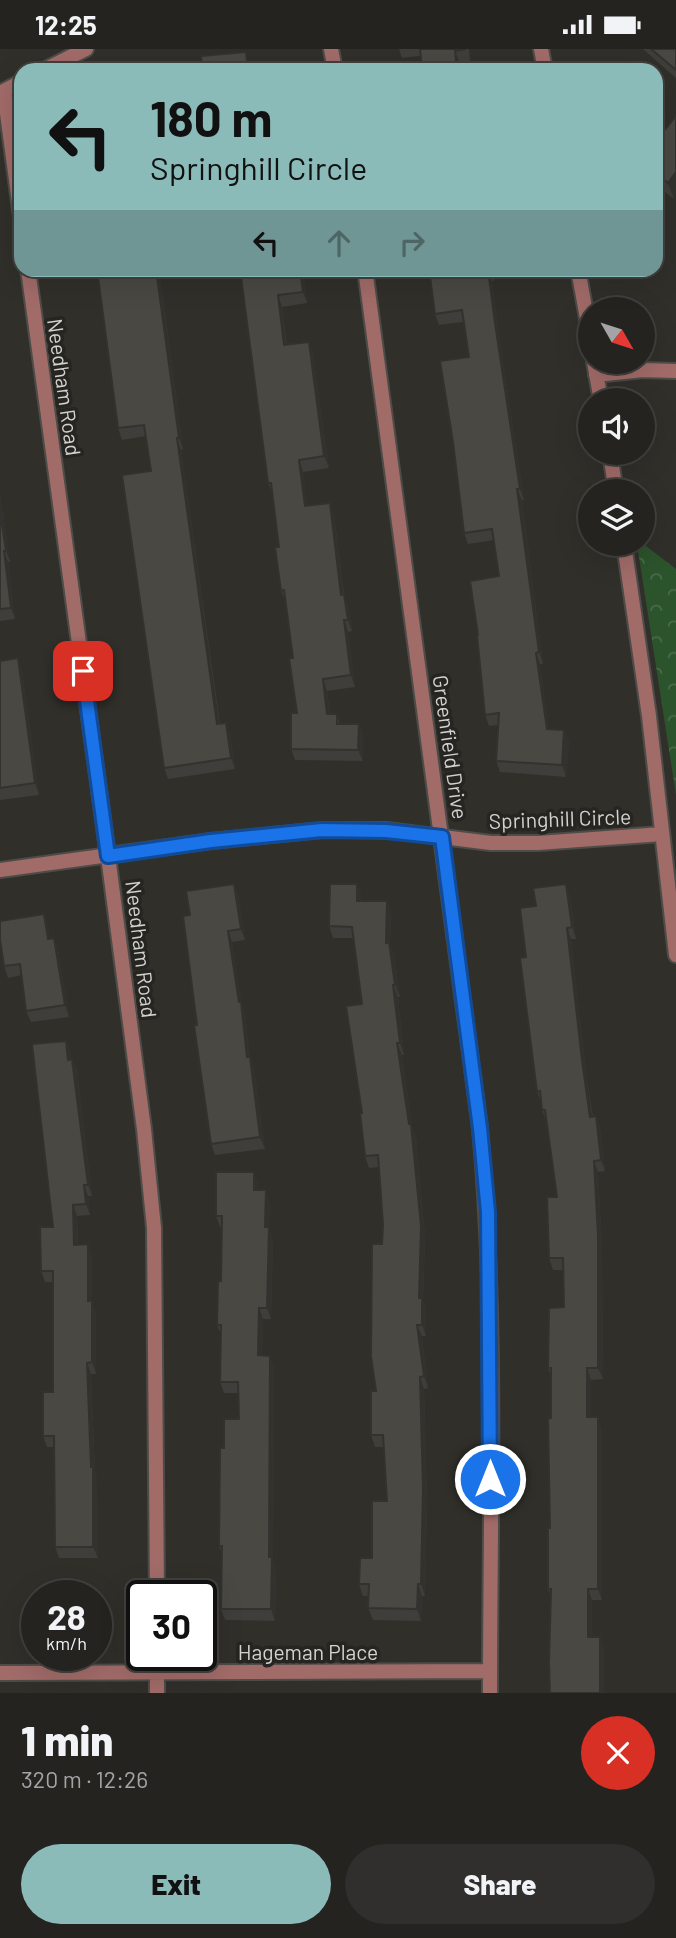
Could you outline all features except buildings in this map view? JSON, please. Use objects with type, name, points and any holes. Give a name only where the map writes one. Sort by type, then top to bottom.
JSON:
[{"type":"street","points":[[58,63],[86,49]]},
{"type":"street","points":[[2,92],[14,171]]},
{"type":"street","name":"Needham Road","points":[[29,277],[108,856],[154,1227],[157,1580]]},
{"type":"street","name":"Greenfield Drive","points":[[366,277],[480,1128],[488,1212],[490,1693]]},
{"type":"street","points":[[579,277],[583,297]]},
{"type":"street","points":[[655,370],[676,371]]},
{"type":"street","points":[[626,556],[649,716],[676,955]]},
{"type":"street","name":"Springhill Circle","points":[[0,870],[211,841],[322,830],[386,831],[491,843],[538,843],[663,834]]},
{"type":"street","name":"Hageman Place","points":[[0,1673],[490,1671]]},
{"type":"street","points":[[157,1673],[157,1693]]},
{"type":"green space","points":[[655,553],[676,569],[676,795],[639,556],[655,556]]},
{"type":"route","points":[[83,671],[108,856],[211,841],[322,830],[386,831],[442,837],[480,1128],[488,1212],[490,1479]]}]
